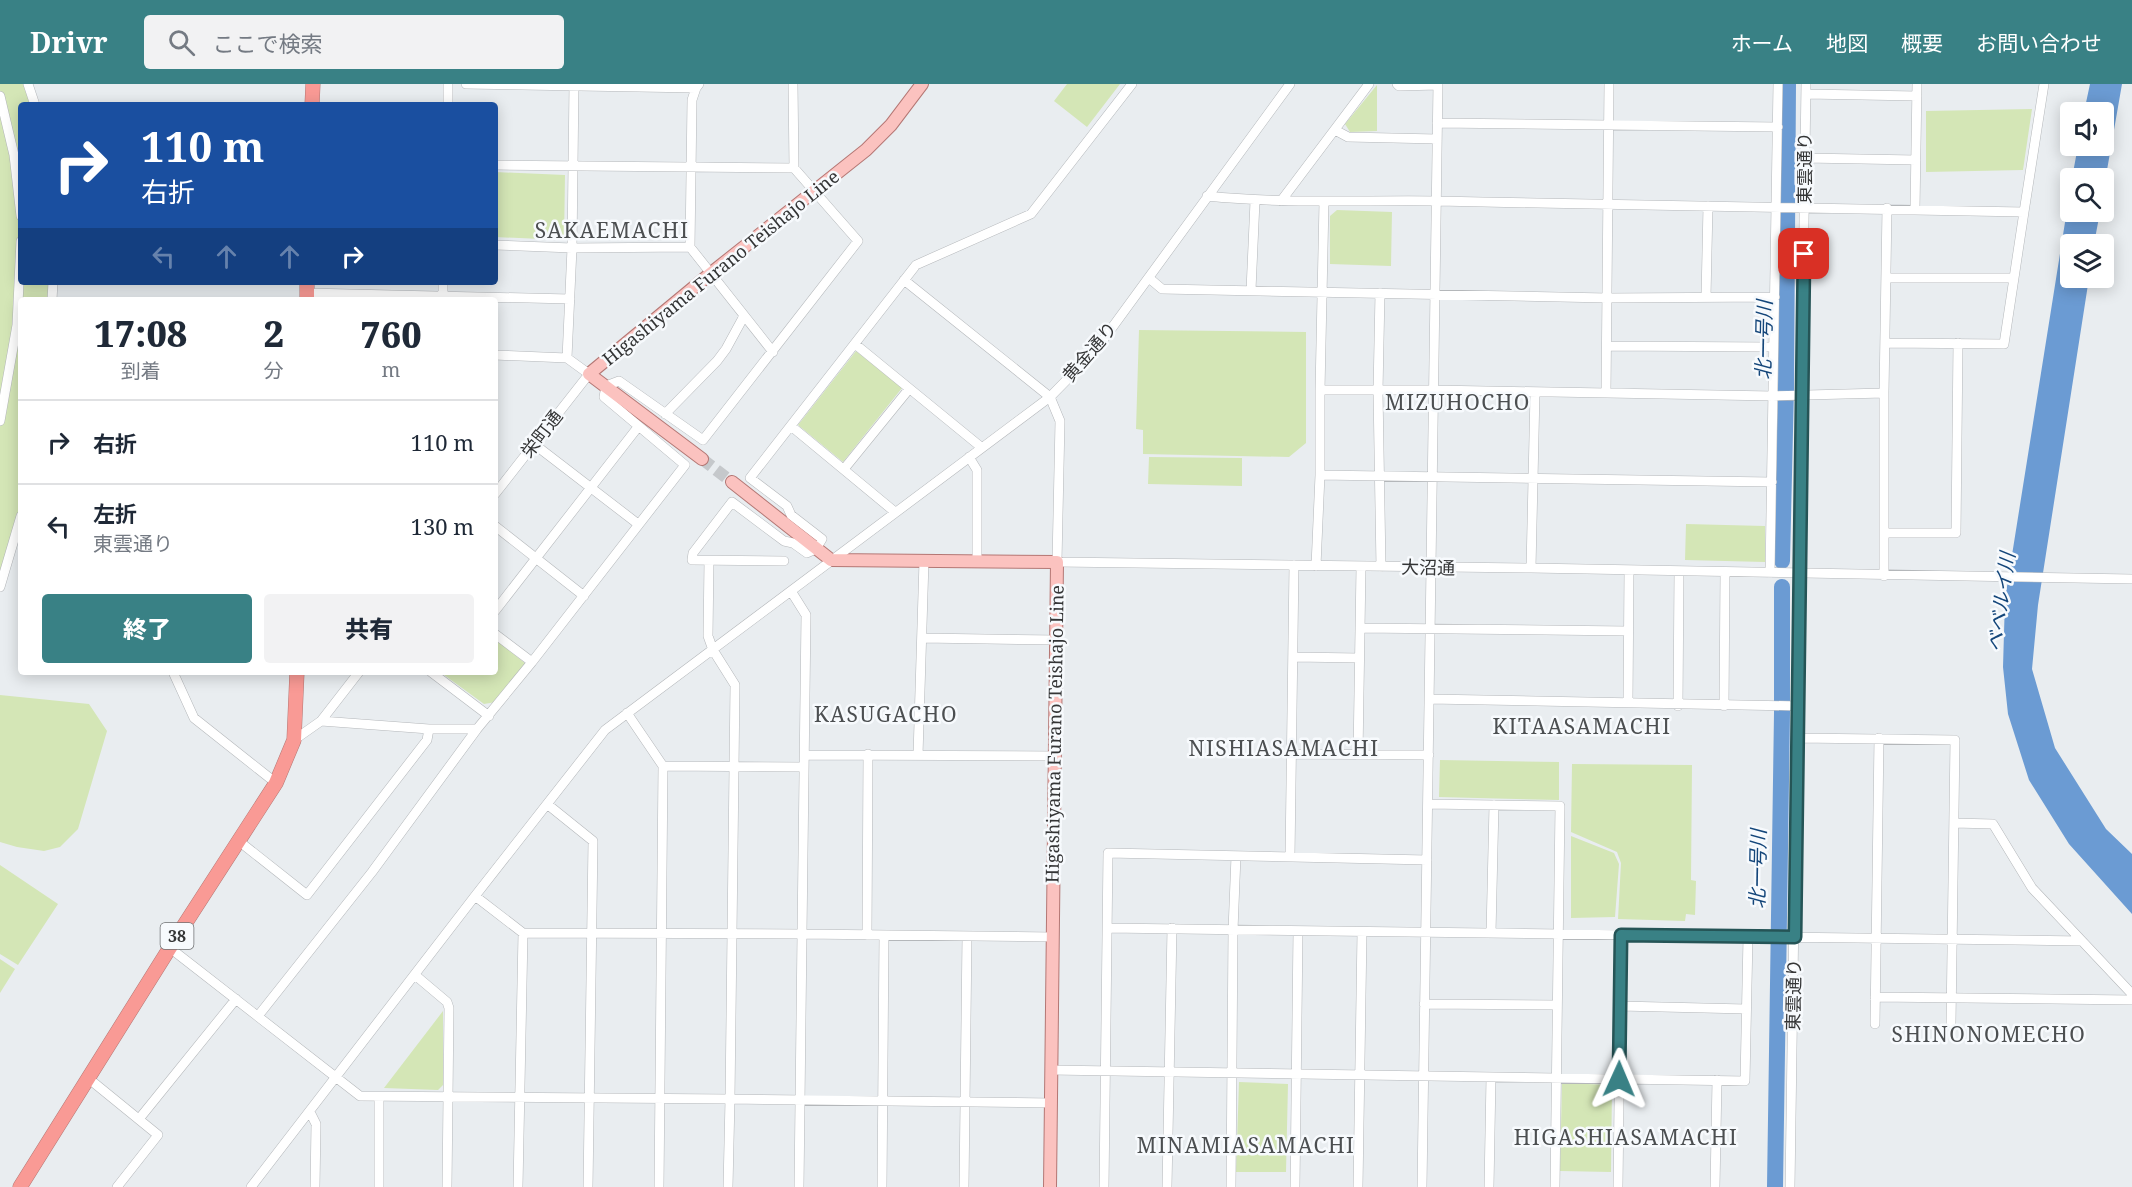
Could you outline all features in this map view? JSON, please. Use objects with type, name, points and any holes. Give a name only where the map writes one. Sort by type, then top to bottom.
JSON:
[{"type":"highway","points":[[312,102],[313,84]]},
{"type":"highway","name":"38","points":[[20,1187],[276,783],[294,740],[297,675]]},
{"type":"main road","name":"Higashiyama Furano Teishajo Line","points":[[702,459],[589,374],[866,150],[891,124],[916,86]]},
{"type":"main road","points":[[732,482],[831,560]]},
{"type":"main road","name":"Higashiyama Furano Teishajo Line","points":[[831,560],[1057,562],[1050,1187]]},
{"type":"street","points":[[28,84],[34,102]]},
{"type":"street","points":[[448,84],[448,102]]},
{"type":"street","points":[[466,84],[698,86],[692,100],[690,247],[773,352]]},
{"type":"street","points":[[258,1016],[372,872],[477,729],[685,465],[604,398],[606,386],[619,381],[703,440],[858,241],[794,168],[793,84]]},
{"type":"street","points":[[784,561],[692,560],[693,554],[732,502],[784,541],[793,543],[807,553],[816,549],[822,539],[791,515],[787,506],[750,478],[916,265],[1031,214],[1132,84]]},
{"type":"street","name":"黄金通り","points":[[251,1187],[605,730],[1050,397],[1095,351],[1290,84]]},
{"type":"street","points":[[1281,201],[1369,84]]},
{"type":"street","points":[[1396,84],[1399,86],[1438,85],[1422,1187]]},
{"type":"street","points":[[1606,393],[1609,84]]},
{"type":"street","points":[[1770,573],[1772,482],[1781,395],[1774,297],[1779,206],[1778,84]]},
{"type":"street","name":"東雲通り","points":[[1790,1187],[1806,84]]},
{"type":"street","points":[[1915,209],[1917,84]]},
{"type":"street","points":[[1886,343],[2004,344],[2044,84]]},
{"type":"street","points":[[567,358],[570,333],[574,85]]},
{"type":"street","points":[[1806,94],[1917,96]]},
{"type":"street","points":[[0,96],[14,155],[18,190]]},
{"type":"street","points":[[1437,123],[1778,127]]},
{"type":"street","points":[[1335,130],[1348,137],[1437,139]]},
{"type":"street","points":[[1805,158],[1916,160]]},
{"type":"street","points":[[498,165],[794,168]]},
{"type":"street","points":[[1207,196],[1255,201],[1435,201],[2024,212]]},
{"type":"street","points":[[1251,290],[1255,201]]},
{"type":"street","points":[[1317,566],[1324,202]]},
{"type":"street","points":[[1706,297],[1708,206]]},
{"type":"street","points":[[1884,576],[1887,208]]},
{"type":"street","points":[[498,245],[572,248],[690,247]]},
{"type":"street","points":[[1149,278],[1162,289],[1607,298],[1774,297]]},
{"type":"street","points":[[1886,278],[2014,278]]},
{"type":"street","points":[[904,280],[1050,397],[1057,409],[1060,421],[1057,562]]},
{"type":"street","points":[[307,292],[420,297]]},
{"type":"street","points":[[1380,293],[1378,391],[1381,567]]},
{"type":"street","points":[[498,298],[570,299]]},
{"type":"street","points":[[0,421],[17,325],[18,304]]},
{"type":"street","points":[[665,414],[717,361],[744,316]]},
{"type":"street","points":[[855,344],[981,447]]},
{"type":"street","points":[[1884,533],[1956,533],[1958,344]]},
{"type":"street","points":[[1607,346],[1770,347]]},
{"type":"street","points":[[498,356],[567,358],[589,374]]},
{"type":"street","name":"栄町通","points":[[498,490],[589,374]]},
{"type":"street","points":[[844,469],[909,389]]},
{"type":"street","points":[[1320,390],[1781,395],[1884,393]]},
{"type":"street","points":[[1531,568],[1535,392]]},
{"type":"street","points":[[792,426],[895,512]]},
{"type":"street","points":[[498,606],[638,427]]},
{"type":"street","points":[[534,444],[638,524]]},
{"type":"street","points":[[969,457],[977,470],[977,561]]},
{"type":"street","points":[[1320,475],[1772,482]]},
{"type":"street","points":[[498,479],[504,483]]},
{"type":"street","points":[[0,587],[18,526]]},
{"type":"street","points":[[498,528],[584,596]]},
{"type":"street","points":[[709,561],[708,636],[713,650],[735,685],[729,1187]]},
{"type":"street","points":[[918,755],[924,561]]},
{"type":"street","name":"大沼通","points":[[1057,562],[2132,579]]},
{"type":"street","points":[[1290,857],[1294,565]]},
{"type":"street","points":[[1358,755],[1361,567]]},
{"type":"street","points":[[1628,702],[1629,570]]},
{"type":"street","points":[[1678,706],[1679,571]]},
{"type":"street","points":[[1724,706],[1725,573]]},
{"type":"street","points":[[791,591],[806,615],[799,1187]]},
{"type":"street","points":[[1360,628],[1628,631]]},
{"type":"street","points":[[498,636],[532,662]]},
{"type":"street","points":[[922,638],[1057,640]]},
{"type":"street","points":[[1294,657],[1359,658]]},
{"type":"street","points":[[174,675],[194,718],[276,783]]},
{"type":"street","points":[[294,740],[321,721],[357,675]]},
{"type":"street","points":[[437,675],[489,716]]},
{"type":"street","points":[[1429,699],[1628,702],[1678,706],[1798,706]]},
{"type":"street","points":[[627,713],[663,766],[659,1187]]},
{"type":"street","points":[[321,721],[429,729],[477,729]]},
{"type":"street","points":[[240,842],[307,895],[427,740],[429,729]]},
{"type":"street","points":[[1798,738],[1955,740],[1951,1023]]},
{"type":"street","points":[[1875,1024],[1879,738]]},
{"type":"street","points":[[867,935],[868,754]]},
{"type":"street","points":[[1291,754],[1429,755]]},
{"type":"street","points":[[805,755],[1056,756]]},
{"type":"street","points":[[663,766],[804,766]]},
{"type":"street","points":[[547,804],[593,841],[588,1187]]},
{"type":"street","points":[[1428,804],[1560,806],[1555,1187]]},
{"type":"street","points":[[1491,933],[1494,805]]},
{"type":"street","points":[[1954,823],[1993,824],[2032,888],[2132,994]]},
{"type":"street","points":[[1104,1187],[1108,853],[1427,860]]},
{"type":"street","points":[[1231,1187],[1233,930],[1236,856]]},
{"type":"street","points":[[475,896],[523,933],[663,932],[1053,937]]},
{"type":"street","points":[[1108,928],[2082,941]]},
{"type":"street","points":[[1167,1187],[1172,928]]},
{"type":"street","points":[[1295,1187],[1298,931]]},
{"type":"street","points":[[1358,1187],[1362,932]]},
{"type":"street","points":[[518,1187],[523,933]]},
{"type":"street","points":[[882,1187],[884,935]]},
{"type":"street","points":[[1618,1187],[1621,935]]},
{"type":"street","points":[[964,1187],[967,936]]},
{"type":"street","points":[[1051,1070],[1745,1081],[1748,937]]},
{"type":"street","points":[[170,948],[360,1096],[1051,1103]]},
{"type":"street","points":[[415,975],[447,1002],[449,1008],[447,1187]]},
{"type":"street","points":[[1875,997],[2132,1000]]},
{"type":"street","points":[[139,1119],[236,999]]},
{"type":"street","points":[[1424,1004],[1557,1005]]},
{"type":"street","points":[[1620,1006],[1746,1009]]},
{"type":"street","points":[[1489,1187],[1491,1077]]},
{"type":"street","points":[[88,1078],[158,1134],[117,1187]]},
{"type":"street","points":[[1715,1187],[1717,1080]]},
{"type":"street","points":[[379,1097],[379,1187]]},
{"type":"street","points":[[310,1112],[316,1124],[315,1187]]},
{"type":"green space","points":[[0,84],[28,84],[34,102],[18,102],[18,285],[53,285],[52,297],[18,297],[18,526],[0,587]]},
{"type":"green space","points":[[1067,84],[1120,84],[1087,127],[1054,101]]},
{"type":"green space","points":[[1377,85],[1377,131],[1350,132],[1345,124]]},
{"type":"green space","points":[[2032,109],[2023,170],[1926,172],[1926,111]]},
{"type":"green space","points":[[498,172],[565,175],[564,240],[498,237]]},
{"type":"green space","points":[[1337,210],[1392,212],[1391,266],[1330,264],[1330,216]]},
{"type":"green space","points":[[1139,330],[1306,332],[1306,443],[1289,457],[1143,454],[1143,430],[1136,429]]},
{"type":"green space","points":[[856,351],[902,388],[843,462],[798,425]]},
{"type":"green space","points":[[1149,457],[1242,458],[1242,486],[1148,484]]},
{"type":"green space","points":[[1686,524],[1765,526],[1765,562],[1685,560]]},
{"type":"green space","points":[[498,641],[526,664],[496,702],[484,704],[444,675],[498,675]]},
{"type":"green space","points":[[0,695],[89,704],[107,731],[78,829],[60,847],[44,851],[0,842]]},
{"type":"green space","points":[[1440,760],[1559,762],[1559,800],[1439,797]]},
{"type":"green space","points":[[1572,764],[1692,765],[1691,880],[1696,881],[1695,915],[1686,914],[1685,921],[1618,919],[1621,863],[1617,852],[1571,832]]},
{"type":"green space","points":[[1571,836],[1614,853],[1619,864],[1615,917],[1571,918]]},
{"type":"green space","points":[[0,865],[58,904],[18,965],[0,954]]},
{"type":"green space","points":[[0,959],[15,969],[0,993]]},
{"type":"green space","points":[[443,1011],[443,1085],[438,1090],[384,1088]]},
{"type":"green space","points":[[1239,1082],[1288,1084],[1286,1172],[1236,1172]]},
{"type":"green space","points":[[1562,1083],[1612,1085],[1611,1172],[1560,1171]]},
{"type":"water","points":[[2090,84],[2122,84],[2114,130],[2114,102],[2086,102]]},
{"type":"water","points":[[2076,156],[2109,156],[2107,168],[2074,168]]},
{"type":"water","points":[[2065,222],[2098,222],[2096,234],[2063,234]]},
{"type":"water","points":[[2060,254],[2060,288],[2087,288],[2038,605],[2032,669],[2055,748],[2106,829],[2132,854],[2132,914],[2069,844],[2029,780],[2008,714],[2003,667],[2005,599]]},
{"type":"waterway","name":"北一号川","points":[[1782,561],[1786,388],[1788,84]]},
{"type":"waterway","name":"北一号川","points":[[1775,1187],[1782,587]]},
{"type":"tunnel","points":[[702,459],[732,482]]},
{"type":"district","name":"SAKAEMACHI","points":[[612,231]]},
{"type":"district","name":"MIZUHOCHO","points":[[1458,403]]},
{"type":"district","name":"KASUGACHO","points":[[886,715]]},
{"type":"district","name":"KITAASAMACHI","points":[[1582,727]]},
{"type":"district","name":"NISHIASAMACHI","points":[[1284,749]]},
{"type":"district","name":"SHINONOMECHO","points":[[1989,1035]]},
{"type":"district","name":"HIGASHIASAMACHI","points":[[1626,1138]]},
{"type":"district","name":"MINAMIASAMACHI","points":[[1246,1146]]},
{"type":"route","points":[[1619,1079],[1621,935],[1795,937],[1804,254]]},
{"type":"water label","name":"ベベルイ川","points":[[2001,602]]}]
